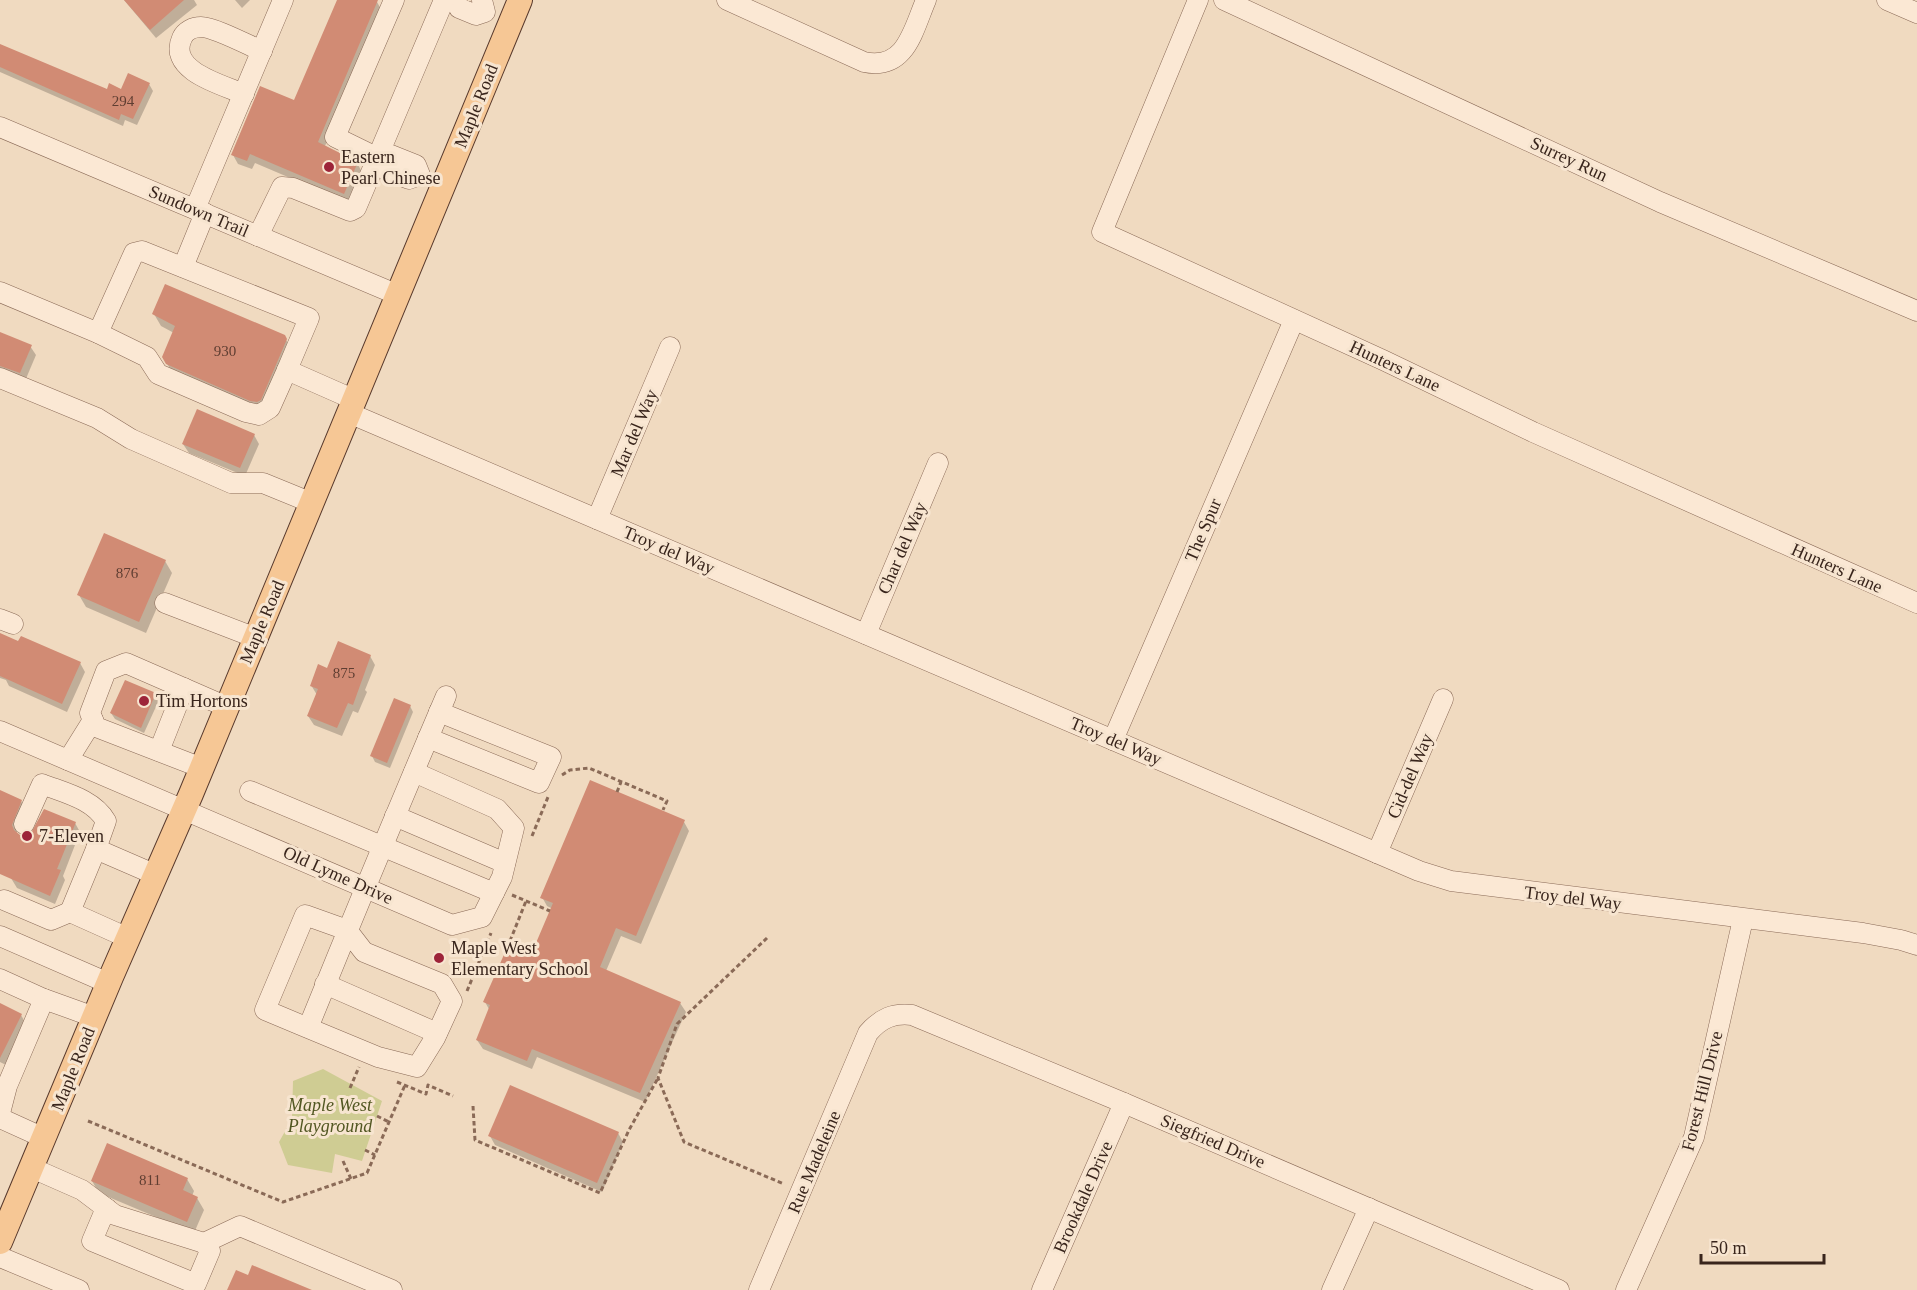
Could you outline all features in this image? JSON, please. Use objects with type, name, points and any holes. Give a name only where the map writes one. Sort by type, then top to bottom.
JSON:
[{"type":"main road","name":"Maple Road","points":[[0,1242],[6,1214],[32,1168],[108,983],[185,809],[520,0]]},
{"type":"street","points":[[183,267],[200,211],[244,94],[283,0]]},
{"type":"street","points":[[394,0],[335,137],[379,159],[391,155],[416,165],[420,176],[443,186]]},
{"type":"street","points":[[258,236],[282,188],[293,188],[350,211],[356,208],[379,159],[444,0]]},
{"type":"street","points":[[456,0],[459,9],[476,15],[484,6],[507,30]]},
{"type":"street","points":[[727,0],[864,62],[874,64],[887,62],[899,56],[907,46],[926,0]]},
{"type":"street","name":"Hunters Lane","points":[[1198,0],[1102,232],[1533,432],[1917,603]]},
{"type":"street","name":"Surrey Run","points":[[1224,0],[1660,202],[1917,311]]},
{"type":"street","points":[[1887,0],[1917,13]]},
{"type":"street","points":[[244,94],[193,72],[184,64],[180,51],[182,38],[191,28],[202,26],[262,51]]},
{"type":"street","name":"Sundown Trail","points":[[0,127],[398,295]]},
{"type":"street","points":[[0,292],[98,333],[147,357],[158,374],[246,412],[259,415],[270,408],[309,318],[142,251],[134,253],[98,333]]},
{"type":"street","name":"The Spur","points":[[1113,740],[1294,320]]},
{"type":"street","name":"Mar del Way","points":[[597,519],[670,347]]},
{"type":"street","name":"Troy del Way","points":[[287,370],[352,407],[597,519],[1419,871],[1451,881],[1863,933],[1917,945]]},
{"type":"street","points":[[0,378],[97,418],[131,439],[231,483],[263,483],[312,503]]},
{"type":"street","name":"Char del Way","points":[[866,634],[938,463]]},
{"type":"street","points":[[165,603],[256,638]]},
{"type":"street","points":[[202,768],[96,727],[90,713],[106,671],[126,663],[227,707]]},
{"type":"street","points":[[159,751],[184,688]]},
{"type":"street","name":"Cid-del Way","points":[[1377,853],[1443,699]]},
{"type":"street","points":[[308,1028],[364,887],[414,772],[428,738],[443,704],[551,758],[539,783],[428,738]]},
{"type":"street","points":[[72,796],[76,764],[93,720]]},
{"type":"street","name":"Old Lyme Drive","points":[[0,731],[452,925],[482,917],[501,893],[502,877],[514,828],[497,809],[414,772]]},
{"type":"street","points":[[4,900],[51,920],[70,912],[106,821],[101,812],[92,804],[42,784],[24,824]]},
{"type":"street","points":[[250,791],[501,893]]},
{"type":"street","points":[[395,816],[505,863]]},
{"type":"street","points":[[96,849],[156,875]]},
{"type":"street","points":[[70,912],[128,938]]},
{"type":"street","points":[[305,915],[347,930],[364,952],[442,984],[452,1000],[437,1033],[417,1067],[378,1057],[308,1028],[265,1010],[305,915]]},
{"type":"street","name":"Forest Hill Drive","points":[[1626,1290],[1694,1137],[1743,919]]},
{"type":"street","points":[[0,936],[108,983]]},
{"type":"street","points":[[0,978],[44,999],[94,1017]]},
{"type":"street","points":[[326,984],[437,1033]]},
{"type":"street","points":[[44,999],[3,1089],[1,1118],[44,1138]]},
{"type":"street","name":"Siegfried Drive","points":[[868,1033],[877,1023],[887,1017],[900,1014],[912,1015],[1124,1103],[1559,1290]]},
{"type":"street","name":"Rue Madeleine","points":[[759,1290],[868,1033]]},
{"type":"street","name":"Brookdale Drive","points":[[1042,1290],[1124,1103]]},
{"type":"street","points":[[32,1168],[82,1190],[106,1208],[115,1215],[204,1243],[210,1251],[196,1284],[92,1241],[106,1208]]},
{"type":"street","points":[[1332,1290],[1369,1208]]},
{"type":"street","points":[[204,1243],[240,1226],[392,1290]]},
{"type":"street","points":[[0,1257],[79,1290]]},
{"type":"path","points":[[555,779],[570,770],[589,768],[667,801],[663,810]]},
{"type":"path","points":[[616,792],[621,782]]},
{"type":"path","points":[[529,841],[551,790]]},
{"type":"path","points":[[501,893],[550,911]]},
{"type":"path","points":[[510,941],[526,901]]},
{"type":"path","points":[[466,993],[494,926]]},
{"type":"path","points":[[473,1106],[475,1140],[600,1193],[629,1130],[658,1078],[676,1024],[767,939]]},
{"type":"path","points":[[658,1078],[684,1142],[786,1185]]},
{"type":"path","points":[[87,1121],[283,1202],[367,1173],[405,1085]]},
{"type":"path","points":[[377,1116],[389,1122]]},
{"type":"path","points":[[365,1150],[375,1155]]},
{"type":"path","points":[[344,1161],[351,1179]]},
{"type":"green space","name":"Maple West Playground","points":[[323,1069],[382,1101],[362,1161],[335,1154],[332,1173],[288,1165],[279,1142],[292,1119],[293,1081]]},
{"type":"building","points":[[124,0],[184,0],[150,30]]},
{"type":"building","points":[[337,0],[378,0],[318,142],[358,162],[344,194],[250,154],[247,161],[231,155],[260,86],[294,100]]},
{"type":"building","points":[[0,44],[107,89],[109,83],[121,89],[128,73],[150,83],[133,119],[121,114],[119,120],[0,67]]},
{"type":"building","points":[[165,284],[285,335],[287,339],[261,400],[250,401],[166,364],[162,357],[175,326],[152,314]]},
{"type":"building","points":[[0,332],[32,345],[20,373],[0,366]]},
{"type":"building","points":[[197,409],[255,434],[240,468],[182,444]]},
{"type":"building","points":[[104,533],[166,560],[139,622],[77,595]]},
{"type":"building","points":[[0,633],[18,641],[21,636],[81,662],[62,704],[0,676]]},
{"type":"building","points":[[338,641],[371,655],[353,705],[348,703],[337,728],[307,716],[318,689],[310,686],[318,664],[327,668]]},
{"type":"building","points":[[125,680],[156,693],[141,728],[110,713]]},
{"type":"building","points":[[394,698],[411,705],[387,763],[370,756]]},
{"type":"building","points":[[590,780],[685,820],[636,936],[616,928],[600,967],[681,1002],[640,1093],[532,1049],[527,1061],[476,1040],[490,1005],[483,1002],[510,941],[533,950],[553,903],[540,898]]},
{"type":"building","points":[[0,790],[22,800],[12,825],[20,835],[26,836],[31,833],[44,809],[76,822],[57,869],[61,870],[50,896],[0,874]]},
{"type":"building","points":[[0,1003],[22,1014],[0,1058]]},
{"type":"building","points":[[510,1085],[619,1132],[597,1183],[488,1136]]},
{"type":"building","points":[[107,1143],[188,1178],[183,1190],[198,1197],[187,1222],[91,1181]]},
{"type":"building","points":[[252,1265],[312,1290],[227,1290],[236,1270],[248,1275]]},
{"type":"place","name":"Eastern Pearl Chinese","points":[[329,167]]},
{"type":"place","name":"Tim Hortons","points":[[144,701]]},
{"type":"place","name":"7-Eleven","points":[[27,836]]},
{"type":"place","name":"Maple West Elementary School","points":[[439,958]]}]
